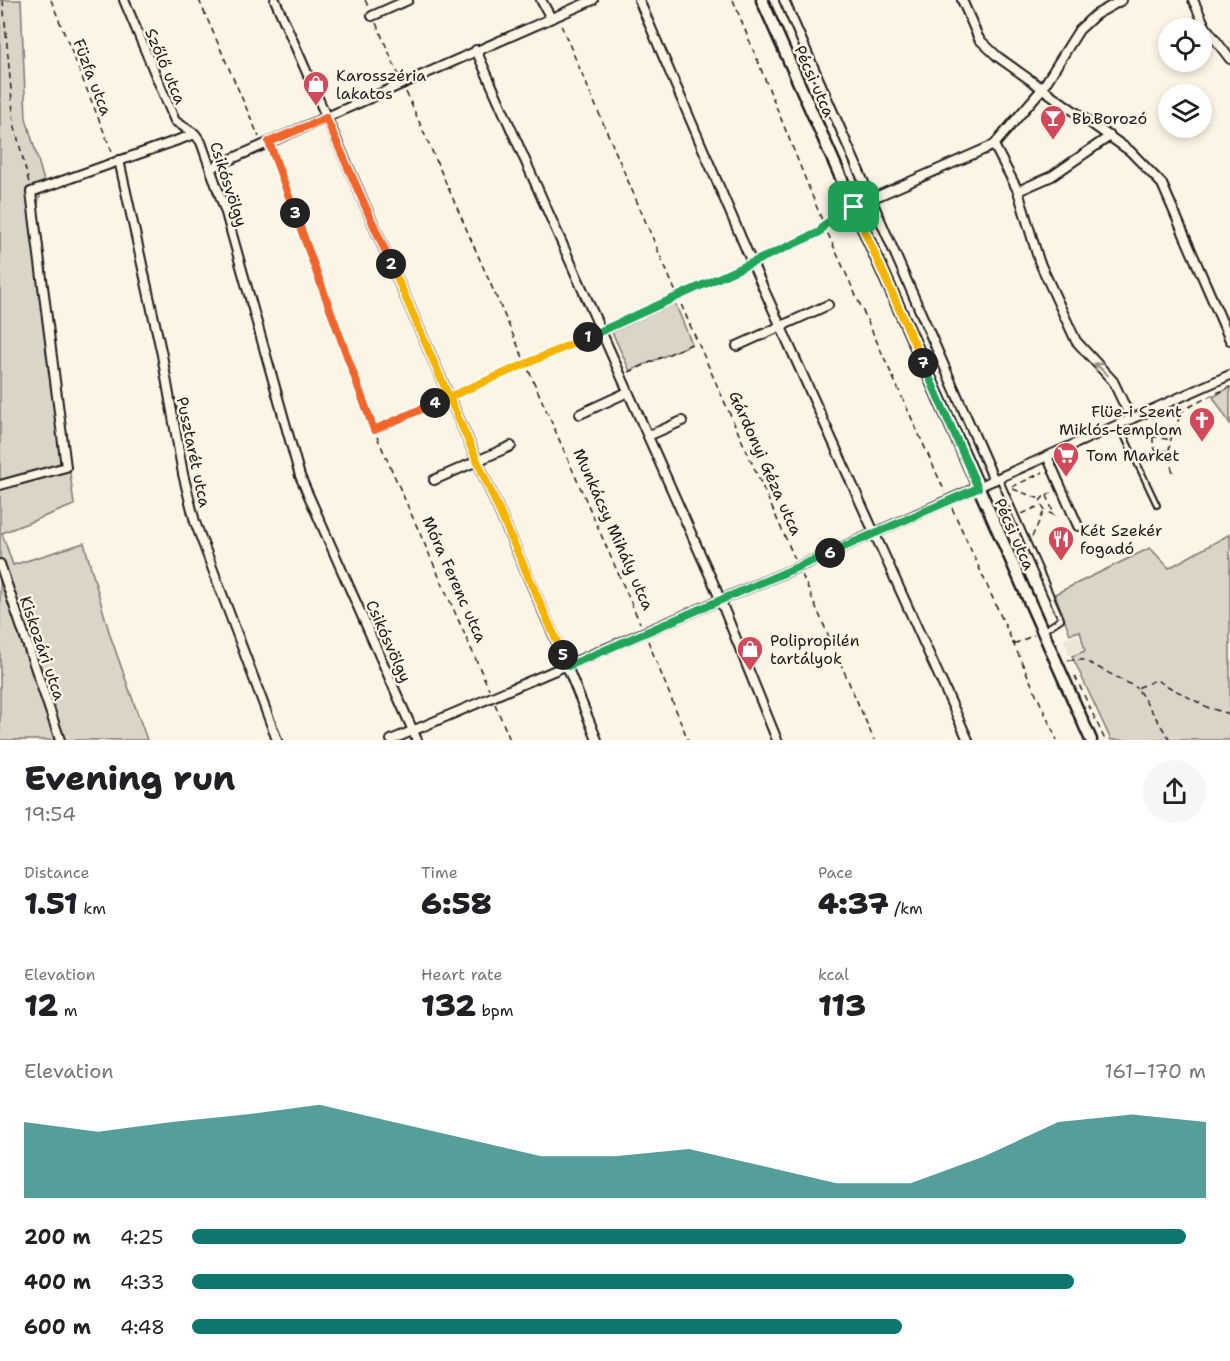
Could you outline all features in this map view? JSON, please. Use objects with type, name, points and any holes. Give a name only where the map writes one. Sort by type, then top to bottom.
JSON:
[{"type":"main road","name":"Pécsi utca","points":[[762,0],[1091,740]]},
{"type":"street","name":"Szőlő utca","points":[[124,0],[175,121],[195,134]]},
{"type":"street","points":[[275,0],[568,666],[597,740]]},
{"type":"street","points":[[372,16],[408,0]]},
{"type":"street","points":[[541,0],[554,17]]},
{"type":"street","points":[[211,168],[593,0]]},
{"type":"street","points":[[639,0],[752,263],[968,740]]},
{"type":"street","points":[[784,0],[996,479]]},
{"type":"street","points":[[962,0],[979,39],[998,57],[1110,136],[1130,152],[1162,184],[1230,340]]},
{"type":"street","points":[[871,199],[994,145],[1042,89],[1079,30],[1095,15],[1122,0]]},
{"type":"street","points":[[1193,0],[1205,26],[1230,59]]},
{"type":"street","points":[[476,50],[721,601],[777,740]]},
{"type":"street","name":"Csikósvölgy","points":[[31,192],[195,134],[201,142],[211,168],[300,476],[417,740]]},
{"type":"street","points":[[1018,191],[1052,176],[1110,136]]},
{"type":"street","points":[[994,145],[1018,191],[1038,261],[1076,341],[1113,381],[1131,419]]},
{"type":"street","name":"Pusztarét utca","points":[[118,161],[162,356],[183,474],[195,522],[277,740]]},
{"type":"street","points":[[0,485],[66,467],[31,192]]},
{"type":"street","points":[[737,346],[828,305]]},
{"type":"street","points":[[392,740],[721,601],[1047,456],[1120,427],[1131,419],[1230,375]]},
{"type":"street","points":[[580,414],[628,392]]},
{"type":"street","points":[[648,436],[682,421]]},
{"type":"street","points":[[434,480],[511,446]]},
{"type":"street","points":[[1047,456],[1078,526]]},
{"type":"street","name":"Kiskozári utca","points":[[0,564],[60,740]]},
{"type":"lane","points":[[1120,427],[1157,505]]},
{"type":"lane","points":[[996,479],[1007,496],[1060,619],[1043,631]]},
{"type":"path","points":[[3,0],[14,123],[31,192]]},
{"type":"path","name":"Füzfa utca","points":[[51,0],[118,161]]},
{"type":"path","name":"Móra Ferenc utca","points":[[199,0],[266,144],[374,430],[510,740]]},
{"type":"path","name":"Munkácsy Mihály utca","points":[[365,0],[645,634],[688,740]]},
{"type":"path","points":[[733,0],[824,225],[1057,740]]},
{"type":"path","name":"Gárdonyi Géza utca","points":[[554,17],[874,740]]},
{"type":"path","points":[[374,430],[820,232],[824,225],[854,207]]},
{"type":"path","points":[[621,375],[697,342]]},
{"type":"path","points":[[1189,407],[1216,393]]},
{"type":"path","points":[[1173,472],[1167,452],[1184,409]]},
{"type":"path","points":[[1120,427],[1171,440]]},
{"type":"path","points":[[1153,437],[1153,446],[1156,451],[1167,452]]},
{"type":"path","points":[[1041,499],[1009,488],[1052,468]]},
{"type":"path","points":[[1041,499],[1052,493]]},
{"type":"path","points":[[1041,499],[1041,506],[1054,515],[1047,495]]},
{"type":"path","points":[[1021,515],[1041,506]]},
{"type":"path","points":[[1031,538],[1045,510]]},
{"type":"path","points":[[1014,644],[1043,631]]},
{"type":"path","points":[[1105,740],[1067,660],[1084,660],[1137,688],[1170,740]]},
{"type":"path","points":[[1137,688],[1156,680],[1209,708],[1230,714]]},
{"type":"shaded area","points":[[0,0],[21,0],[26,118],[44,181],[37,207],[74,505],[2,533],[13,565],[84,543],[110,635],[147,740],[0,740]]},
{"type":"shaded area","points":[[675,303],[692,344],[630,371],[612,332]]},
{"type":"shaded area","points":[[1230,387],[1230,424],[1213,397]]},
{"type":"shaded area","points":[[1230,534],[1230,740],[1111,740],[1072,656],[1085,651],[1080,631],[1070,634],[1055,594],[1150,548],[1169,568]]},
{"type":"shaded area","points":[[1078,634],[1083,650],[1069,655],[1064,639]]},
{"type":"place","name":"Karosszéria lakatos","points":[[316,107]]},
{"type":"place","name":"Bb.Borozó","points":[[1053,141]]},
{"type":"place","name":"Flüe-i Szent Miklós-templom","points":[[1202,443]]},
{"type":"place","name":"Tom Market","points":[[1066,478]]},
{"type":"place","name":"Két Szekér fogadó","points":[[1061,562]]},
{"type":"place","name":"Polipropilén tartályok","points":[[750,672]]},
{"type":"route","points":[[854,207],[824,225],[820,232],[449,397],[326,118],[269,142],[374,430],[449,397],[568,666],[978,488],[854,207]]}]
